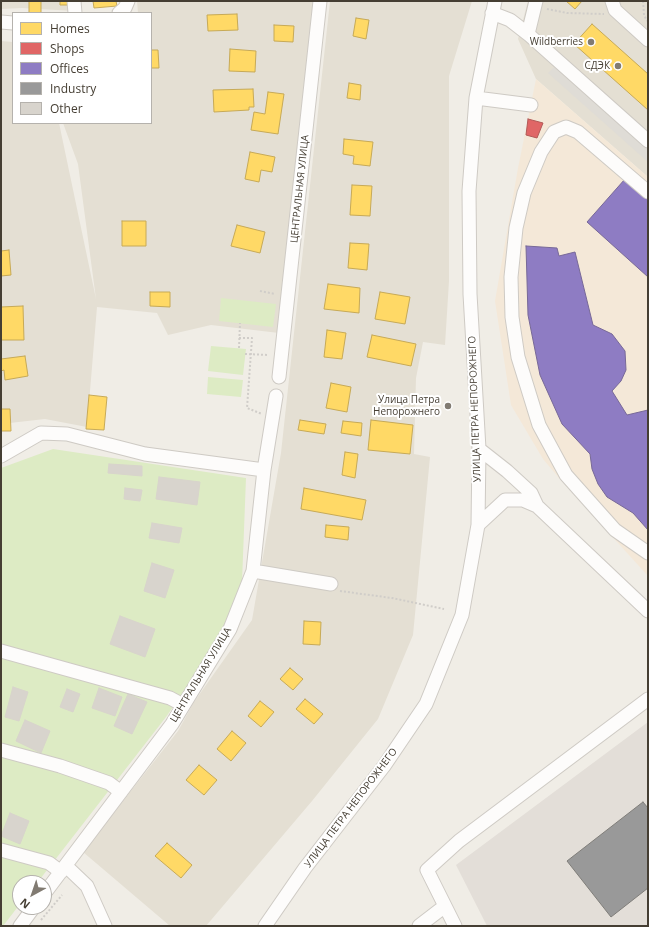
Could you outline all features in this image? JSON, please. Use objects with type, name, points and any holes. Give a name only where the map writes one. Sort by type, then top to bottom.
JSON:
[{"type":"street","points":[[74,1],[75,12]]},
{"type":"street","points":[[120,12],[126,8],[128,1]]},
{"type":"street","name":"ЦЕНТРАЛЬНАЯ УЛИЦА","points":[[279,377],[320,1]]},
{"type":"street","points":[[528,34],[536,3]]},
{"type":"street","points":[[614,6],[648,40]]},
{"type":"street","points":[[494,7],[528,34],[648,141]]},
{"type":"street","name":"УЛИЦА ПЕТРА НЕПОРОЖНЕГО","points":[[265,926],[305,868],[384,766],[426,704],[462,615],[478,525],[479,449],[470,294],[469,206],[471,145],[476,98],[494,7]]},
{"type":"street","points":[[1,22],[12,23]]},
{"type":"street","points":[[476,98],[531,105]]},
{"type":"street","points":[[648,192],[578,132],[566,127],[554,132],[541,152],[524,193],[516,228],[511,277],[512,317],[518,357],[539,424],[566,476],[615,530],[648,554]]},
{"type":"street","name":"ЦЕНТРАЛЬНАЯ УЛИЦА","points":[[52,883],[121,792],[183,705],[230,629],[253,572],[264,470],[276,396]]},
{"type":"street","points":[[1,456],[41,433],[67,434],[145,454],[264,470]]},
{"type":"street","points":[[479,449],[507,471],[531,494],[537,506],[648,612]]},
{"type":"street","points":[[478,525],[505,500],[523,500],[537,506]]},
{"type":"street","points":[[253,572],[331,584]]},
{"type":"street","points":[[1,651],[170,698],[183,705]]},
{"type":"street","points":[[455,926],[427,870],[459,841],[648,699]]},
{"type":"street","points":[[1,750],[60,766],[109,783],[121,792]]},
{"type":"street","points":[[1,850],[49,863],[63,869],[87,886],[105,926]]},
{"type":"street","points":[[419,926],[445,906]]},
{"type":"street","points":[[20,926],[28,915]]},
{"type":"path","points":[[643,1],[644,15],[648,24]]},
{"type":"path","points":[[536,3],[567,13],[588,15],[614,6]]},
{"type":"path","points":[[239,348],[240,323]]},
{"type":"path","points":[[239,338],[252,338],[247,408],[266,415]]},
{"type":"path","points":[[246,354],[282,355]]},
{"type":"path","points":[[331,584],[340,591],[392,598],[444,609]]},
{"type":"path","points":[[37,926],[62,895]]},
{"type":"shaded area","points":[[1,1],[74,1],[75,11],[22,8],[1,9]]},
{"type":"shaded area","points":[[137,1],[313,1],[279,333],[211,325],[168,335],[157,313],[97,307],[87,427],[45,419],[1,424],[1,41],[12,42],[12,124],[59,124],[96,299],[78,164],[63,124],[152,124],[152,12],[138,12]]},
{"type":"shaded area","points":[[330,1],[472,1],[449,76],[449,281],[445,345],[423,342],[416,378],[414,454],[430,457],[413,635],[378,719],[312,801],[206,926],[170,926],[83,852],[178,731],[194,702],[252,620],[281,453]]},
{"type":"shaded area","points":[[528,1],[648,1],[648,177],[536,79],[518,39]]},
{"type":"shaded area","points":[[555,66],[648,149],[648,162],[548,73]]},
{"type":"shaded area","points":[[536,79],[648,177],[648,576],[543,459],[511,405],[495,301],[518,168]]},
{"type":"shaded area","points":[[648,722],[648,926],[487,926],[456,865]]},
{"type":"green space","points":[[221,298],[276,304],[273,327],[219,321]]},
{"type":"green space","points":[[211,346],[246,349],[243,375],[208,371]]},
{"type":"green space","points":[[208,377],[243,380],[241,397],[207,394]]},
{"type":"green space","points":[[53,449],[246,478],[241,608],[166,717],[43,875],[12,875],[12,914],[3,926],[1,926],[1,468]]},
{"type":"building: Homes","points":[[29,1],[41,1],[41,12],[29,12]]},
{"type":"building: Homes","points":[[60,1],[70,1],[70,5],[60,5]]},
{"type":"building: Homes","points":[[93,1],[116,1],[117,6],[94,8]]},
{"type":"building: Homes","points":[[566,1],[582,1],[575,9]]},
{"type":"building: Homes","points":[[237,14],[238,30],[208,31],[207,15]]},
{"type":"building: Homes","points":[[356,18],[369,20],[366,39],[353,36]]},
{"type":"building: Homes","points":[[592,24],[648,74],[648,110],[574,44]]},
{"type":"building: Homes","points":[[274,25],[294,26],[293,42],[274,41]]},
{"type":"building: Homes","points":[[230,49],[256,51],[255,72],[229,71]]},
{"type":"building: Homes","points":[[152,50],[158,50],[159,68],[152,68]]},
{"type":"building: Homes","points":[[349,83],[361,85],[360,100],[347,98]]},
{"type":"building: Homes","points":[[253,89],[254,107],[249,107],[249,110],[214,112],[213,90]]},
{"type":"building: Homes","points":[[268,92],[284,94],[278,134],[251,130],[254,112],[265,114]]},
{"type":"building: Homes","points":[[344,139],[373,142],[370,166],[353,164],[354,156],[343,154]]},
{"type":"building: Homes","points":[[250,152],[275,157],[272,172],[261,170],[259,182],[245,179]]},
{"type":"building: Homes","points":[[352,185],[372,186],[370,216],[350,215]]},
{"type":"building: Homes","points":[[122,221],[146,221],[146,246],[122,246]]},
{"type":"building: Homes","points":[[237,225],[265,232],[260,253],[231,246]]},
{"type":"building: Homes","points":[[350,243],[369,244],[367,270],[348,268]]},
{"type":"building: Homes","points":[[9,250],[11,275],[1,276],[1,251]]},
{"type":"building: Homes","points":[[328,284],[360,288],[359,313],[324,309]]},
{"type":"building: Homes","points":[[150,292],[170,292],[170,307],[150,306]]},
{"type":"building: Homes","points":[[380,292],[410,297],[405,324],[375,319]]},
{"type":"building: Homes","points":[[23,306],[24,340],[1,340],[1,307]]},
{"type":"building: Homes","points":[[327,330],[346,333],[342,359],[324,357]]},
{"type":"building: Homes","points":[[372,335],[416,344],[411,366],[367,357]]},
{"type":"building: Homes","points":[[25,356],[28,376],[5,380],[4,370],[1,371],[1,359]]},
{"type":"building: Homes","points":[[331,383],[351,387],[347,412],[326,408]]},
{"type":"building: Homes","points":[[89,395],[107,397],[104,430],[86,429]]},
{"type":"building: Homes","points":[[1,409],[10,409],[11,431],[1,431]]},
{"type":"building: Homes","points":[[300,420],[326,424],[324,434],[298,430]]},
{"type":"building: Homes","points":[[371,420],[413,425],[410,454],[368,450]]},
{"type":"building: Homes","points":[[343,421],[362,423],[361,436],[341,433]]},
{"type":"building: Homes","points":[[345,452],[358,454],[355,478],[342,475]]},
{"type":"building: Homes","points":[[304,488],[366,500],[362,520],[301,509]]},
{"type":"building: Homes","points":[[326,525],[349,527],[348,540],[325,537]]},
{"type":"building: Homes","points":[[304,621],[321,622],[320,645],[303,644]]},
{"type":"building: Homes","points":[[290,668],[303,679],[293,690],[280,679]]},
{"type":"building: Homes","points":[[305,699],[323,714],[314,724],[296,709]]},
{"type":"building: Homes","points":[[260,701],[274,712],[261,727],[248,716]]},
{"type":"building: Homes","points":[[232,731],[246,743],[231,761],[217,749]]},
{"type":"building: Homes","points":[[199,765],[217,780],[204,795],[186,780]]},
{"type":"building: Homes","points":[[167,843],[192,865],[181,878],[155,856]]},
{"type":"building: Shops","points":[[528,119],[543,123],[537,138],[526,135]]},
{"type":"building: Offices","points":[[625,179],[648,200],[648,277],[587,222]]},
{"type":"building: Offices","points":[[526,246],[557,248],[559,256],[575,252],[593,325],[612,334],[625,351],[626,370],[621,381],[612,391],[627,415],[648,410],[648,530],[633,513],[607,497],[598,484],[592,469],[590,454],[562,424],[540,375],[528,315]]},
{"type":"building: Industry","points":[[643,802],[648,808],[648,888],[611,917],[567,861]]},
{"type":"building: Other","points":[[109,464],[142,466],[142,476],[108,473]]},
{"type":"building: Other","points":[[159,477],[200,482],[197,505],[156,499]]},
{"type":"building: Other","points":[[125,488],[142,490],[140,501],[124,499]]},
{"type":"building: Other","points":[[152,523],[182,528],[179,543],[149,538]]},
{"type":"building: Other","points":[[152,563],[174,570],[165,598],[144,591]]},
{"type":"building: Other","points":[[120,616],[155,629],[145,657],[110,644]]},
{"type":"building: Other","points":[[13,687],[28,692],[19,721],[5,717]]},
{"type":"building: Other","points":[[99,688],[122,697],[115,716],[92,708]]},
{"type":"building: Other","points":[[67,689],[80,694],[73,712],[60,707]]},
{"type":"building: Other","points":[[128,694],[147,702],[132,734],[114,726]]},
{"type":"building: Other","points":[[25,720],[50,731],[41,753],[16,741]]},
{"type":"building: Other","points":[[10,813],[29,821],[20,844],[1,836]]},
{"type":"place","name":"Wildberries","points":[[591,42]]},
{"type":"place","name":"СДЭК","points":[[618,66]]},
{"type":"place","name":"Улица Петра Непорожнего","points":[[448,406]]}]
